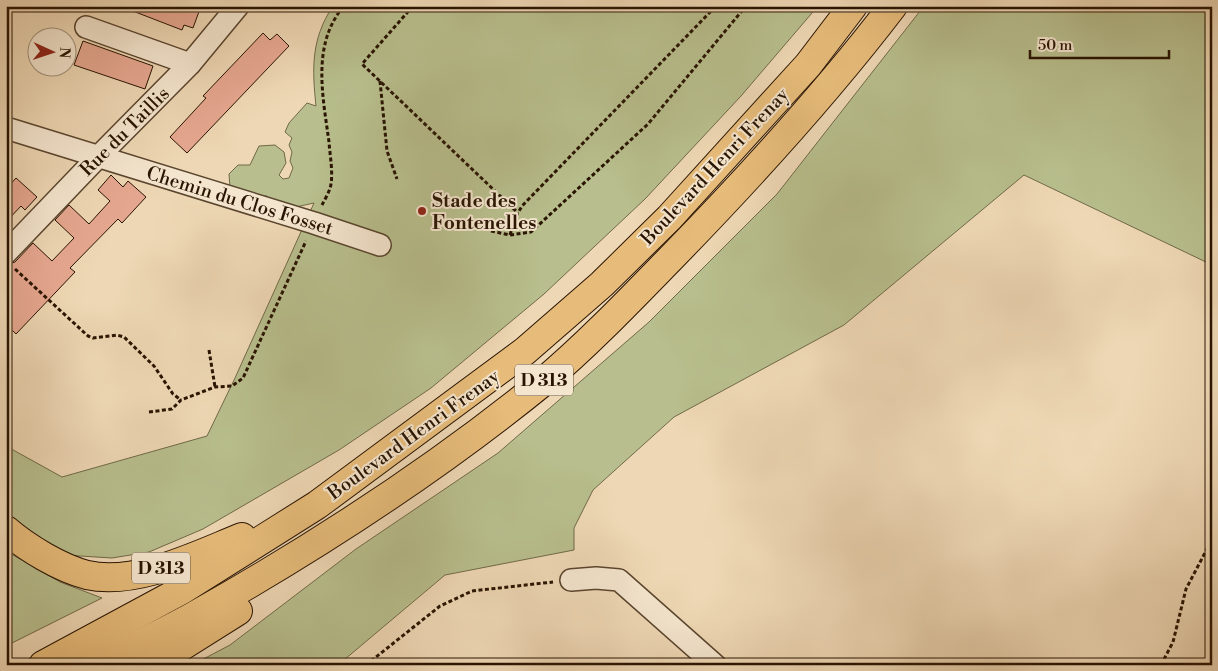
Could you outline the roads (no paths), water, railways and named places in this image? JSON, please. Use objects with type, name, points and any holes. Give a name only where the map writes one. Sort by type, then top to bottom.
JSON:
[{"type":"highway","name":"Boulevard Henri Frenay","points":[[43,665],[182,590],[317,505],[525,351],[602,284],[669,218],[808,65],[853,6]]},
{"type":"highway","name":"Boulevard Henri Frenay","points":[[96,665],[197,614],[326,538],[489,425],[545,380],[598,330],[754,171],[853,58],[893,6]]},
{"type":"highway","name":"D 313","points":[[6,530],[40,554],[62,565],[86,574],[110,577],[149,572],[185,560],[317,505]]},
{"type":"highway","name":"D 313","points":[[152,665],[247,605],[326,538]]},
{"type":"street","name":"Rue du Taillis","points":[[10,260],[98,157],[190,64],[238,6]]},
{"type":"street","points":[[86,27],[190,64]]},
{"type":"street","name":"Chemin du Clos Fosset","points":[[6,128],[380,245]]},
{"type":"street","points":[[571,580],[596,578],[619,580],[715,665]]},
{"type":"place","name":"Stade des Fontenelles","points":[[422,211]]}]
